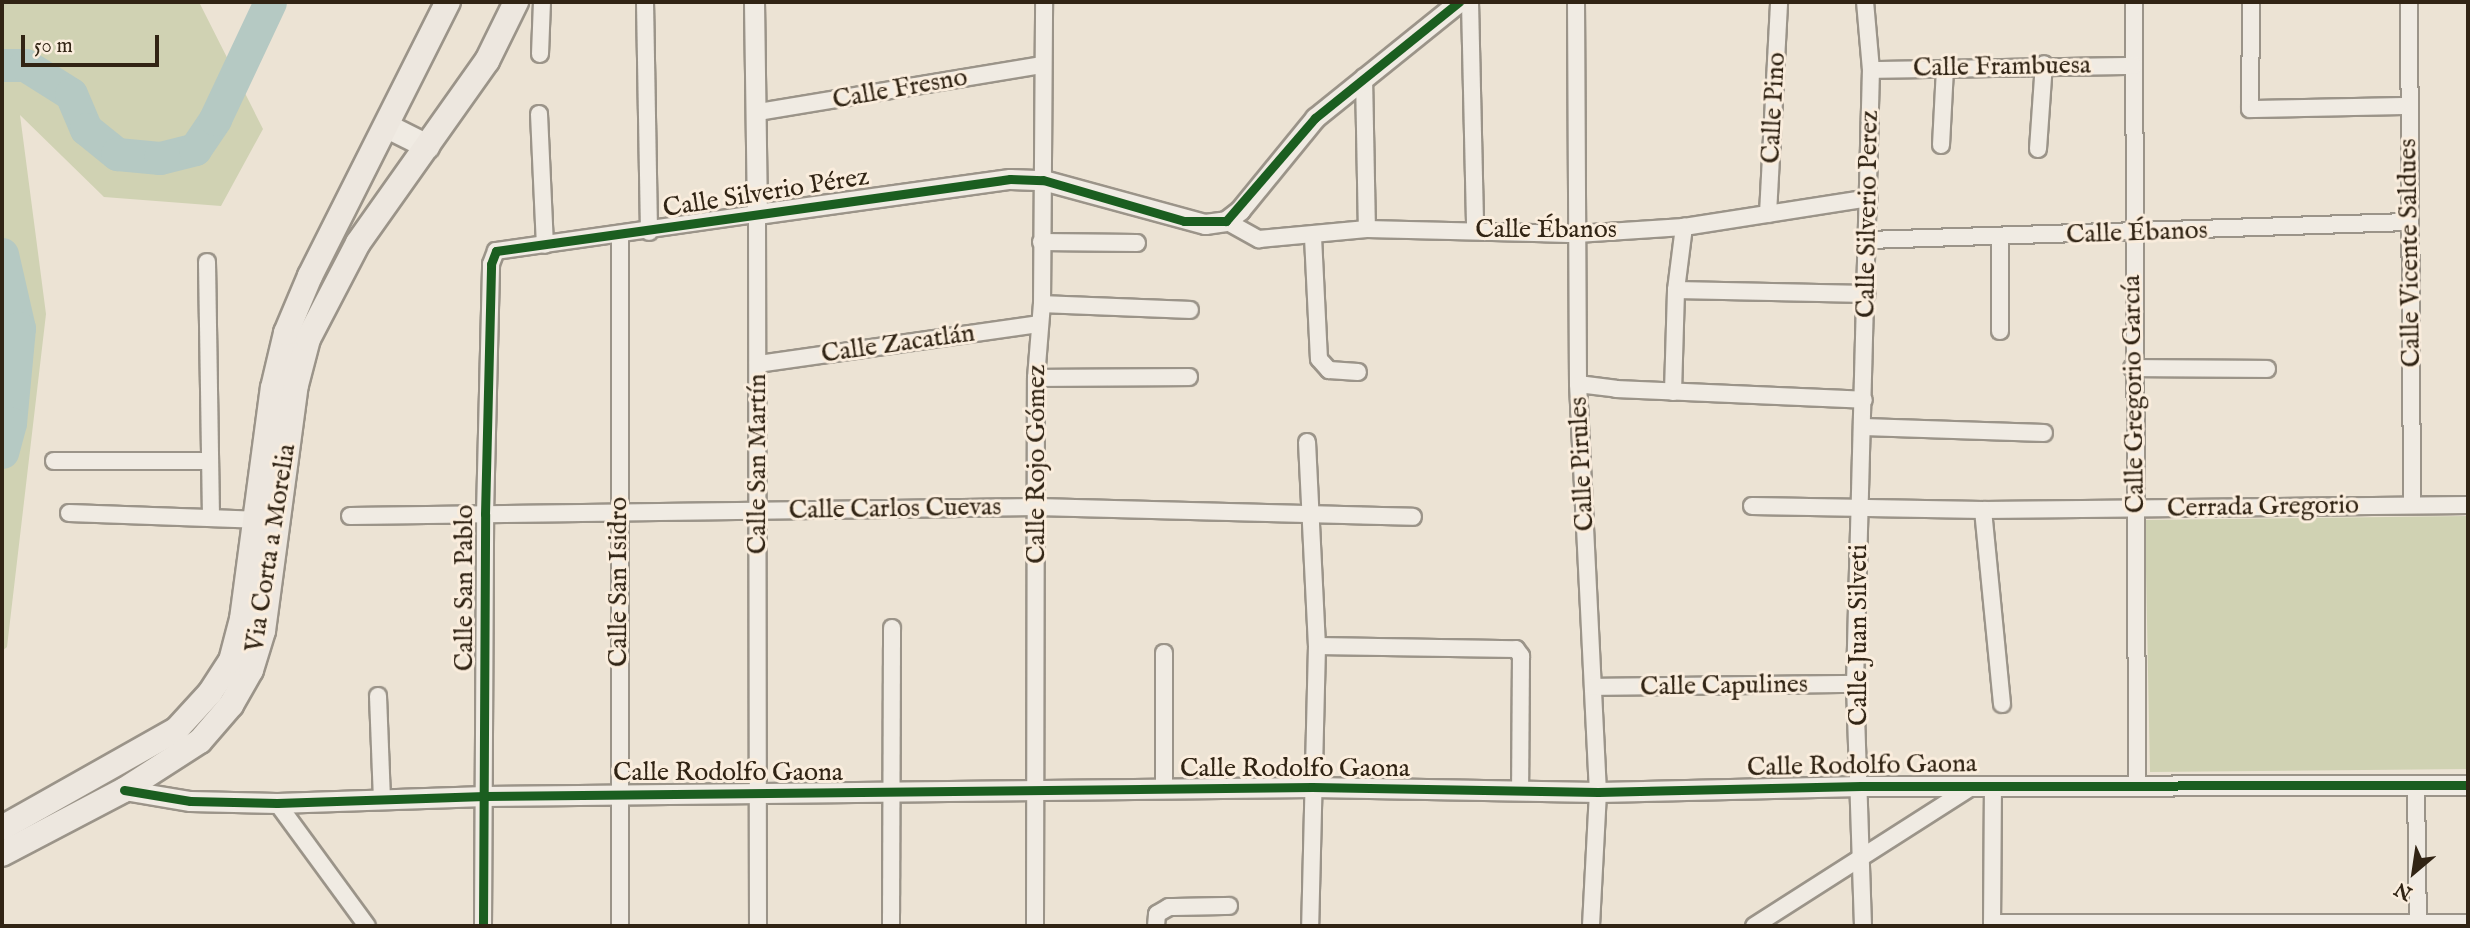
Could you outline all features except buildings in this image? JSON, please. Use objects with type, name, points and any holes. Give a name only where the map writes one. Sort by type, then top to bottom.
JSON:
[{"type":"main road","name":"Via Corta a Morelia","points":[[2,828],[176,730],[210,693],[230,661],[242,620],[273,388],[286,333],[448,2]]},
{"type":"main road","name":"Via Corta a Morelia","points":[[2,854],[124,789],[200,741],[231,705],[251,670],[263,631],[296,385],[308,339],[358,243],[487,61],[516,2]]},
{"type":"main road","points":[[387,126],[427,146]]},
{"type":"street","points":[[540,54],[542,2]]},
{"type":"street","points":[[645,2],[649,232]]},
{"type":"street","name":"Calle San Martín","points":[[754,2],[758,112],[758,926]]},
{"type":"street","name":"Calle Rojo Gómez","points":[[1035,926],[1036,377],[1041,304],[1044,2]]},
{"type":"street","points":[[1226,221],[1315,118],[1459,2]]},
{"type":"street","points":[[1470,2],[1475,230]]},
{"type":"street","name":"Calle Pirules","points":[[1576,2],[1578,384],[1598,792],[1591,926]]},
{"type":"street","name":"Calle Pino","points":[[1768,214],[1779,2]]},
{"type":"street","name":"Calle Silverio Perez","points":[[1864,427],[1871,70],[1866,2]]},
{"type":"street","name":"Calle Gregorio García","points":[[2134,2],[2132,368],[2136,509],[2137,787]]},
{"type":"street","points":[[2251,2],[2250,109],[2408,106]]},
{"type":"street","name":"Calle Vicente Saldues","points":[[2409,2],[2407,222],[2412,505]]},
{"type":"street","points":[[2038,149],[2045,64]]},
{"type":"street","name":"Calle Frambuesa","points":[[1871,70],[2045,64],[2134,66]]},
{"type":"street","name":"Calle Fresno","points":[[758,112],[1042,65]]},
{"type":"street","points":[[1941,145],[1945,68]]},
{"type":"street","points":[[1364,77],[1367,229]]},
{"type":"street","points":[[539,114],[545,245]]},
{"type":"street","name":"Calle Silverio Pérez","points":[[496,251],[620,237],[757,214],[1010,179],[1043,180],[1184,221],[1226,221]]},
{"type":"street","name":"Calle Ébanos","points":[[1226,221],[1259,239],[1312,237],[1367,229],[1577,234],[1684,227],[1869,198]]},
{"type":"street","name":"Calle Ébanos","points":[[1868,240],[2132,234],[2407,222]]},
{"type":"street","points":[[1674,392],[1676,290],[1684,227]]},
{"type":"street","points":[[2000,236],[2000,331]]},
{"type":"street","name":"Calle San Isidro","points":[[620,237],[620,926]]},
{"type":"street","points":[[1312,237],[1319,359],[1329,370],[1358,372]]},
{"type":"street","points":[[1041,242],[1137,243]]},
{"type":"street","name":"Calle San Pablo","points":[[483,926],[485,514],[491,264],[496,251]]},
{"type":"street","points":[[207,262],[211,518]]},
{"type":"street","points":[[1676,290],[1867,294]]},
{"type":"street","points":[[1041,304],[1190,310]]},
{"type":"street","name":"Calle Zacatlán","points":[[758,364],[1039,324]]},
{"type":"street","points":[[2132,368],[2267,369]]},
{"type":"street","points":[[1036,377],[1189,377]]},
{"type":"street","points":[[1578,384],[1674,392],[1864,400]]},
{"type":"street","points":[[1864,427],[2044,433]]},
{"type":"street","name":"Calle Juan Silveti","points":[[1863,926],[1861,786],[1855,684],[1864,427]]},
{"type":"street","points":[[1307,442],[1313,514],[1317,646],[1310,926]]},
{"type":"street","points":[[54,461],[209,461]]},
{"type":"street","name":"Cerrada Gregorio","points":[[1752,506],[1983,510],[2468,505]]},
{"type":"street","name":"Calle Carlos Cuevas","points":[[350,516],[1037,507],[1413,517]]},
{"type":"street","points":[[1983,510],[2002,704]]},
{"type":"street","points":[[69,513],[256,520]]},
{"type":"street","points":[[891,926],[889,794],[892,628]]},
{"type":"street","points":[[1317,646],[1516,649],[1521,656],[1520,792]]},
{"type":"street","points":[[1164,653],[1164,790]]},
{"type":"street","name":"Calle Capulines","points":[[1593,687],[1855,684]]},
{"type":"street","points":[[377,696],[382,798]]},
{"type":"street","points":[[1993,785],[1992,925],[2468,923]]},
{"type":"street","points":[[2416,785],[2418,925]]},
{"type":"street","name":"Calle Rodolfo Gaona","points":[[124,789],[190,802],[277,803],[485,796],[1035,793],[1312,787],[1598,792],[1861,786],[2468,785]]},
{"type":"street","name":"Calle Rodolfo Gaona","points":[[1754,926],[1973,786]]},
{"type":"street","points":[[277,803],[367,926]]},
{"type":"street","points":[[1156,926],[1157,914],[1169,907],[1229,906]]},
{"type":"green space","points":[[2,2],[199,2],[263,129],[221,206],[104,197],[20,115],[46,314],[7,647],[2,651]]},
{"type":"green space","points":[[2468,516],[2468,769],[2150,772],[2145,520]]},
{"type":"waterway","points":[[2,65],[25,65],[71,94],[86,129],[117,154],[160,158],[195,149],[215,119],[270,2]]},
{"type":"waterway","points":[[2,254],[19,328],[10,423],[2,452]]},
{"type":"cycle path","points":[[483,926],[485,514],[491,264],[496,251],[1010,179],[1043,180],[1184,221],[1226,221],[1315,118],[1459,2]]},
{"type":"cycle path","points":[[124,790],[190,801],[277,803],[485,796],[1312,787],[1598,792],[1861,786],[2468,785]]}]
